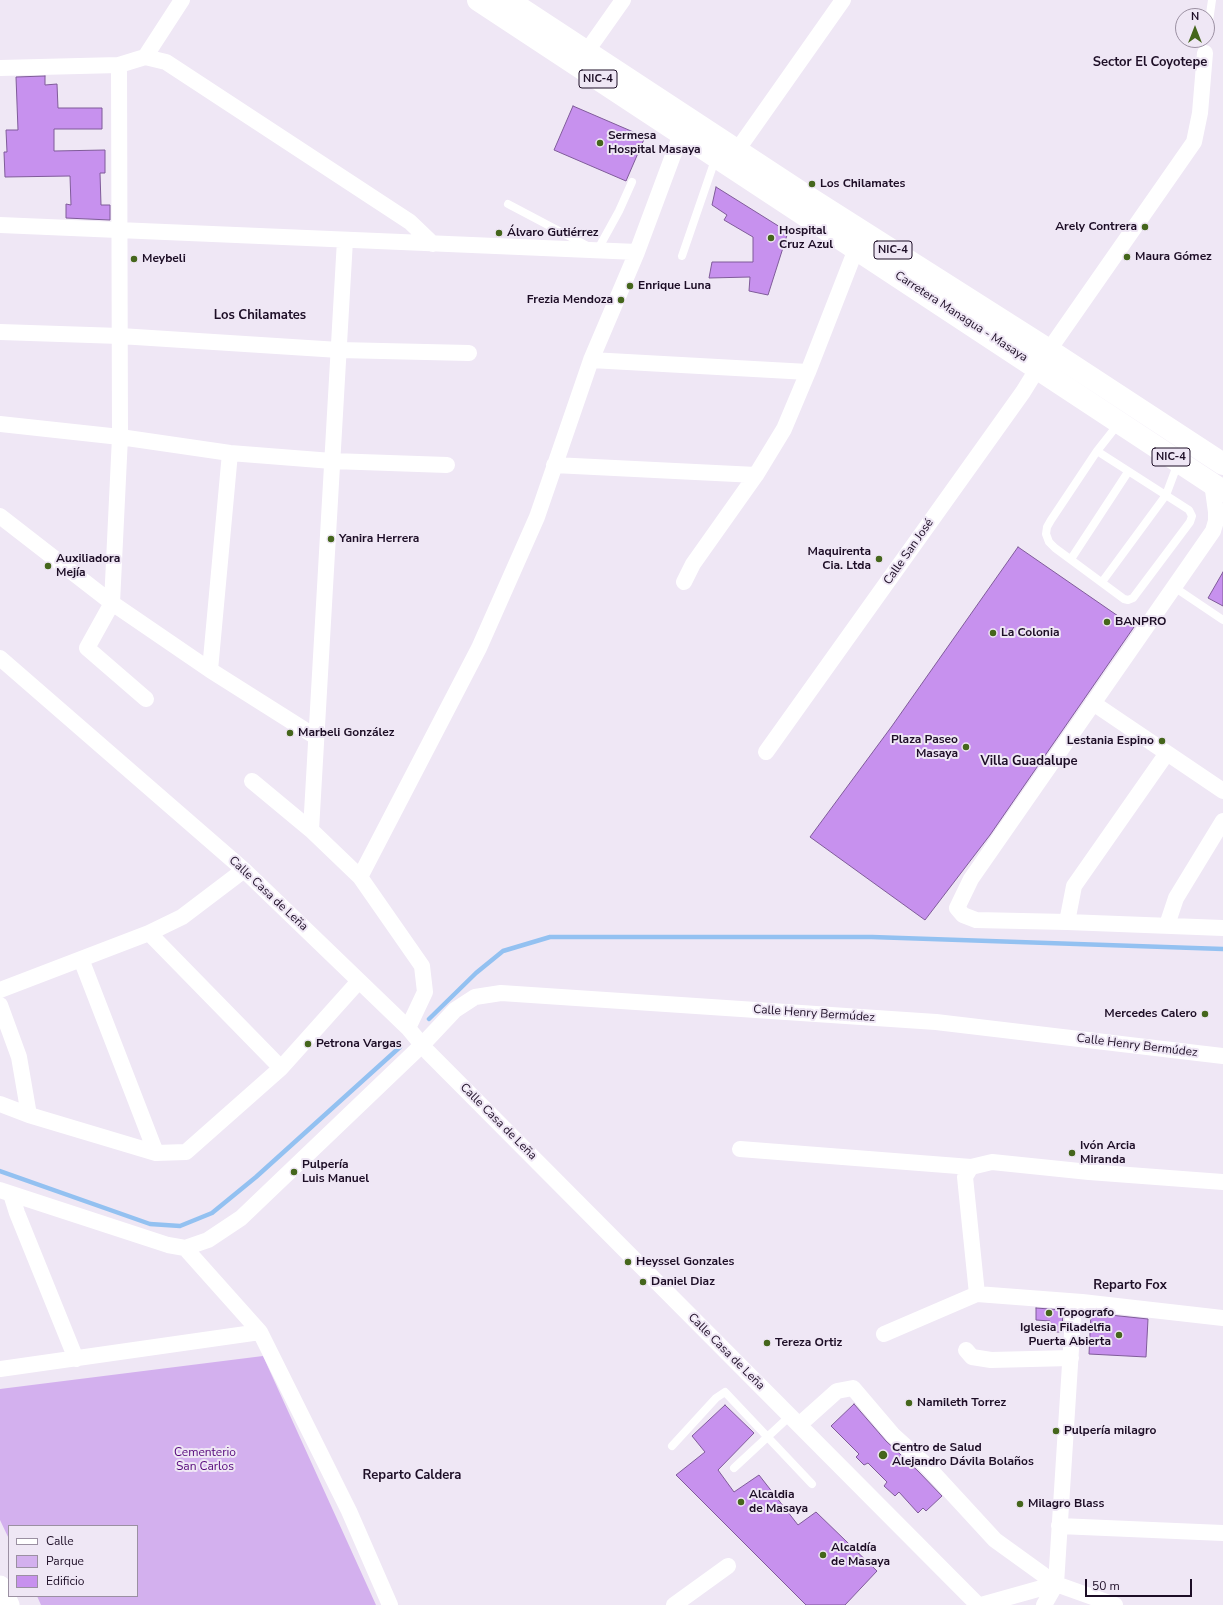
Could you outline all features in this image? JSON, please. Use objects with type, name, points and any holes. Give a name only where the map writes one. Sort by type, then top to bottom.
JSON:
[{"type":"highway","name":"Carretera Managua - Masaya","points":[[478,0],[681,134],[727,157],[1049,350],[1126,413],[1178,462],[1217,487]]},
{"type":"highway","name":"Carretera Managua - Masaya","points":[[508,0],[587,51],[727,157],[856,249],[1038,368],[1223,464]]},
{"type":"street","points":[[145,57],[182,0]]},
{"type":"street","points":[[587,51],[623,0]]},
{"type":"street","points":[[727,157],[843,0]]},
{"type":"street","name":"Calle San José","points":[[766,752],[1023,392],[1049,350],[1194,142],[1200,113],[1205,48]]},
{"type":"street","points":[[0,68],[119,65],[145,57],[166,62],[410,222],[432,244]]},
{"type":"street","points":[[119,65],[120,437],[112,603],[87,648],[146,699]]},
{"type":"street","points":[[360,877],[479,648],[537,517],[592,360],[637,252],[681,134]]},
{"type":"street","points":[[0,225],[637,252]]},
{"type":"street","points":[[311,830],[345,240]]},
{"type":"street","points":[[684,582],[693,564],[756,475],[784,429],[856,249]]},
{"type":"street","points":[[0,332],[120,336],[339,350],[470,353]]},
{"type":"street","points":[[592,360],[808,372]]},
{"type":"street","points":[[0,424],[120,437],[230,453],[332,461],[447,465]]},
{"type":"street","points":[[210,670],[230,453]]},
{"type":"street","points":[[554,465],[756,475]]},
{"type":"street","points":[[1217,487],[1216,521],[1218,529],[1174,587],[971,878],[957,908],[963,915],[976,920],[1223,928]]},
{"type":"street","points":[[0,516],[112,603],[210,670],[316,737]]},
{"type":"street","name":"Calle Casa de Leña","points":[[0,658],[244,870],[408,1028],[423,1044],[428,1052],[979,1605]]},
{"type":"street","points":[[1093,703],[1223,791]]},
{"type":"street","points":[[1067,922],[1074,886],[1167,753]]},
{"type":"street","points":[[252,781],[311,830],[360,877],[422,966],[426,992],[408,1028]]},
{"type":"street","points":[[1167,925],[1176,898],[1223,821]]},
{"type":"street","points":[[0,990],[149,933],[182,917],[244,870]]},
{"type":"street","points":[[149,933],[281,1068]]},
{"type":"street","points":[[81,959],[156,1153]]},
{"type":"street","points":[[0,1104],[29,1115],[156,1153],[186,1152],[281,1068],[360,982]]},
{"type":"street","name":"Calle Henry Bermúdez","points":[[185,1248],[208,1240],[241,1218],[423,1044],[455,1010],[475,997],[501,993],[936,1022],[1223,1056]]},
{"type":"street","points":[[0,1005],[19,1057],[29,1115]]},
{"type":"street","points":[[740,1149],[971,1167],[992,1162],[1089,1172],[1223,1182]]},
{"type":"street","points":[[971,1167],[965,1177],[976,1294]]},
{"type":"street","points":[[5,1192],[168,1245],[185,1248],[260,1332],[349,1510],[390,1605]]},
{"type":"street","points":[[5,1192],[16,1213],[76,1359]]},
{"type":"street","points":[[884,1334],[976,1294],[1074,1302],[1223,1318]]},
{"type":"street","points":[[1044,1605],[1056,1584],[1074,1302]]},
{"type":"street","points":[[0,1369],[260,1332]]},
{"type":"street","points":[[966,1350],[972,1357],[991,1360],[1071,1358]]},
{"type":"street","points":[[794,1420],[837,1391],[853,1388],[893,1435],[925,1464],[996,1540],[1056,1584],[1115,1605]]},
{"type":"street","points":[[1059,1526],[1223,1533]]},
{"type":"street","points":[[674,1605],[728,1566]]},
{"type":"street","points":[[979,1605],[1056,1584]]},
{"type":"street","points":[[0,1586],[9,1605]]},
{"type":"lane","points":[[682,256],[727,157]]},
{"type":"lane","points":[[508,204],[597,251],[619,211],[632,182]]},
{"type":"lane","points":[[1097,451],[1189,510],[1192,516],[1190,522],[1133,598],[1128,600],[1124,599],[1049,542],[1046,534],[1047,527],[1097,451],[1126,413]]},
{"type":"lane","points":[[1102,582],[1166,496],[1178,462]]},
{"type":"lane","points":[[1071,559],[1128,472]]},
{"type":"lane","points":[[1174,587],[1223,620]]},
{"type":"lane","points":[[672,1446],[716,1398],[725,1392],[812,1484]]},
{"type":"lane","points":[[734,1468],[768,1436],[794,1420]]},
{"type":"green space","name":"Cementerio San Carlos","points":[[263,1356],[376,1605],[41,1605],[37,1597],[138,1597],[138,1525],[8,1525],[8,1537],[0,1520],[0,1389]]},
{"type":"building","points":[[45,76],[45,85],[57,84],[58,108],[102,108],[102,129],[54,129],[54,151],[105,150],[105,173],[100,173],[101,205],[110,205],[110,220],[66,218],[66,204],[71,205],[70,176],[5,177],[4,152],[7,152],[6,130],[18,130],[16,77]]},
{"type":"building","name":"Sermesa Hospital Masaya","points":[[573,106],[645,137],[626,181],[554,150]]},
{"type":"building","name":"Hospital Cruz Azul","points":[[716,187],[788,232],[768,295],[749,291],[750,277],[709,278],[712,262],[753,262],[753,237],[724,220],[727,215],[712,205]]},
{"type":"building","name":"Plaza Paseo Masaya","points":[[1018,547],[1134,627],[990,835],[925,920],[810,837],[892,726]]},
{"type":"building","points":[[1223,572],[1223,606],[1208,598]]},
{"type":"building","name":"Topografo","points":[[1036,1308],[1063,1310],[1062,1332],[1050,1332],[1050,1321],[1036,1320]]},
{"type":"building","name":"Iglesia Filadelfia Puerta Abierta","points":[[1091,1313],[1148,1319],[1146,1357],[1089,1354]]},
{"type":"building","points":[[854,1404],[886,1441],[942,1496],[926,1511],[923,1508],[918,1513],[899,1492],[895,1496],[884,1486],[887,1482],[868,1463],[864,1465],[856,1457],[859,1454],[831,1426]]},
{"type":"building","name":"Alcaldia de Masaya","points":[[725,1405],[754,1433],[718,1470],[734,1492],[759,1475],[798,1525],[816,1512],[877,1571],[845,1605],[806,1605],[676,1475],[705,1452],[692,1436]]},
{"type":"waterway","points":[[429,1019],[476,973],[503,951],[550,937],[872,937],[1223,949]]},
{"type":"waterway","points":[[0,1171],[150,1224],[180,1226],[212,1213],[256,1177],[400,1047]]},
{"type":"place","name":"Sermesa Hospital Masaya","points":[[600,143]]},
{"type":"place","name":"Los Chilamates","points":[[812,184]]},
{"type":"place","name":"Arely Contrera","points":[[1145,227]]},
{"type":"place","name":"Álvaro Gutiérrez","points":[[499,233]]},
{"type":"place","name":"Hospital Cruz Azul","points":[[771,238]]},
{"type":"place","name":"Maura Gómez","points":[[1127,257]]},
{"type":"place","name":"Meybeli","points":[[134,259]]},
{"type":"place","name":"Enrique Luna","points":[[630,286]]},
{"type":"place","name":"Frezia Mendoza","points":[[621,300]]},
{"type":"place","name":"Yanira Herrera","points":[[331,539]]},
{"type":"place","name":"Maquirenta Cia. Ltda","points":[[879,559]]},
{"type":"place","name":"Auxiliadora Mejía","points":[[48,566]]},
{"type":"place","name":"BANPRO","points":[[1107,622]]},
{"type":"place","name":"La Colonia","points":[[993,633]]},
{"type":"place","name":"Marbeli González","points":[[290,733]]},
{"type":"place","name":"Lestania Espino","points":[[1162,741]]},
{"type":"place","name":"Plaza Paseo Masaya","points":[[966,747]]},
{"type":"place","name":"Mercedes Calero","points":[[1205,1014]]},
{"type":"place","name":"Petrona Vargas","points":[[308,1044]]},
{"type":"place","name":"Ivón Arcia Miranda","points":[[1072,1153]]},
{"type":"place","name":"Pulpería Luis Manuel","points":[[294,1172]]},
{"type":"place","name":"Heyssel Gonzales","points":[[628,1262]]},
{"type":"place","name":"Daniel Diaz","points":[[643,1282]]},
{"type":"place","name":"Topografo","points":[[1049,1313]]},
{"type":"place","name":"Iglesia Filadelfia Puerta Abierta","points":[[1119,1335]]},
{"type":"place","name":"Tereza Ortiz","points":[[767,1343]]},
{"type":"place","name":"Namileth Torrez","points":[[909,1403]]},
{"type":"place","name":"Pulpería milagro","points":[[1056,1431]]},
{"type":"place","name":"Centro de Salud Alejandro Dávila Bolaños","points":[[883,1455]]},
{"type":"place","name":"Alcaldia de Masaya","points":[[741,1502]]},
{"type":"place","name":"Milagro Blass","points":[[1020,1504]]},
{"type":"place","name":"Alcaldía de Masaya","points":[[823,1555]]},
{"type":"district","name":"Sector El Coyotepe","points":[[1150,63]]},
{"type":"district","name":"Los Chilamates","points":[[260,316]]},
{"type":"district","name":"Villa Guadalupe","points":[[1029,762]]},
{"type":"district","name":"Reparto Fox","points":[[1130,1286]]},
{"type":"district","name":"Reparto Caldera","points":[[412,1476]]}]
